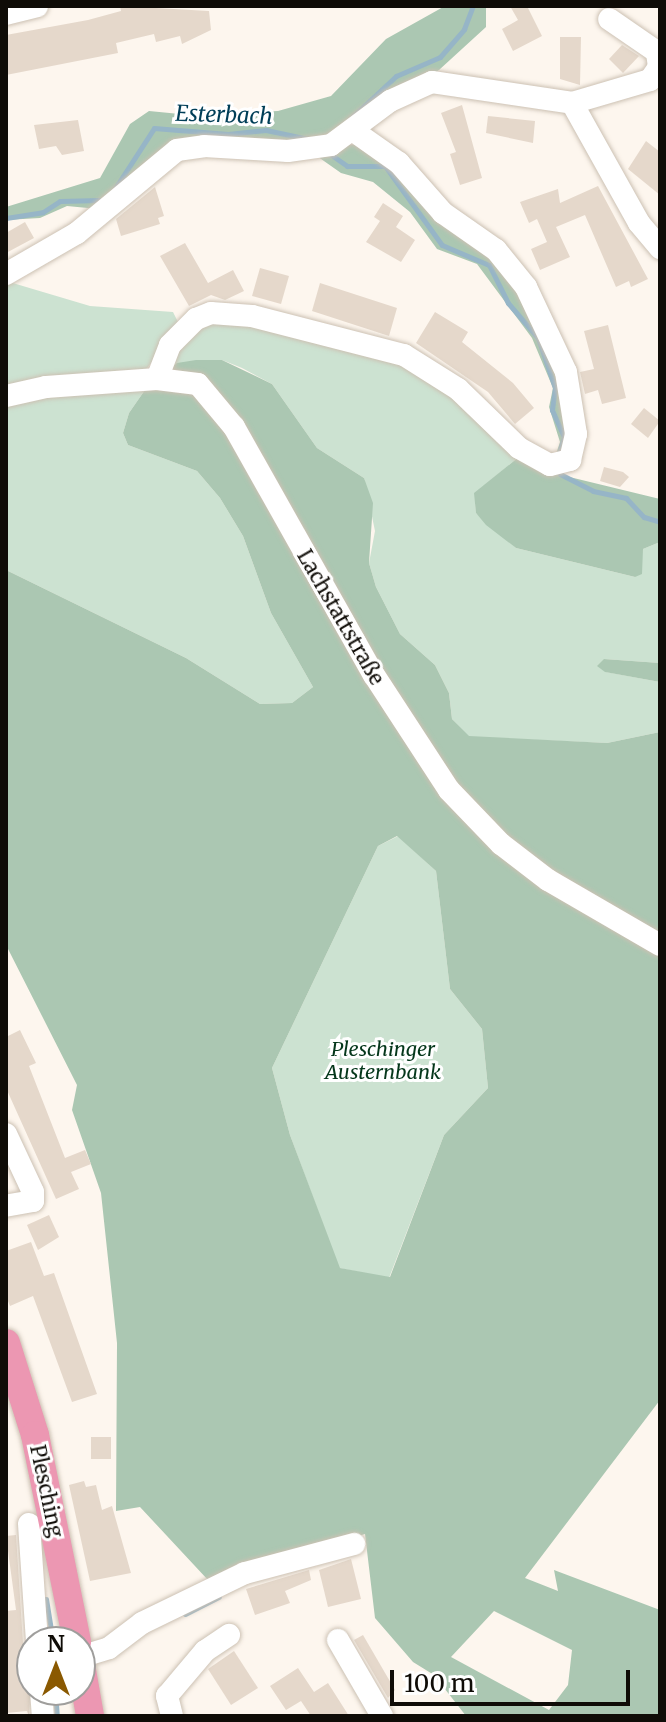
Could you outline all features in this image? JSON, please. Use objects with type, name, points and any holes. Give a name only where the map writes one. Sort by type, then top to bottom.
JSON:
[{"type":"main road","name":"Plesching","points":[[6,1343],[35,1435],[40,1521],[72,1626]]},
{"type":"street","points":[[6,14],[37,6]]},
{"type":"street","points":[[6,274],[77,233],[177,150],[310,150],[355,132],[390,101],[432,82],[572,103],[650,80],[659,67],[650,43],[609,19]]},
{"type":"street","points":[[572,103],[639,223],[660,248]]},
{"type":"street","points":[[157,379],[170,345],[196,319],[211,313],[252,316],[404,355],[458,389],[519,448],[550,465],[570,460],[575,450],[566,372],[543,313],[496,250],[443,213],[399,163],[355,132]]},
{"type":"street","name":"Lachstattstraße","points":[[6,396],[46,387],[157,379],[198,384],[234,427],[374,675],[449,790],[501,844],[548,880],[660,945]]},
{"type":"street","points":[[6,1134],[33,1192],[33,1201],[6,1206]]},
{"type":"street","points":[[6,1529],[40,1521],[37,1626]]},
{"type":"street","points":[[96,1652],[109,1648],[142,1623],[245,1573],[354,1544]]},
{"type":"street","points":[[172,1716],[167,1696],[205,1651],[229,1635]]},
{"type":"street","points":[[338,1640],[382,1716]]},
{"type":"green space","points":[[445,6],[486,6],[486,27],[439,70],[333,141],[201,143],[98,209],[67,206],[40,218],[6,220],[6,207],[100,178],[130,124],[149,111],[190,115],[278,111],[331,96],[386,39]]},
{"type":"green space","points":[[346,144],[365,146],[494,255],[550,344],[570,446],[555,457],[560,442],[549,407],[553,388],[532,338],[477,264],[437,249],[410,212],[373,182],[341,173],[314,154]]},
{"type":"green space","points":[[6,281],[90,306],[173,312],[180,326],[144,372],[6,389]]},
{"type":"green space","points":[[221,319],[384,355],[448,387],[520,456],[475,493],[476,513],[516,548],[635,577],[643,549],[660,542],[660,663],[604,659],[606,672],[660,682],[660,732],[607,743],[469,737],[452,719],[449,693],[435,665],[400,634],[376,587],[369,563],[375,531],[364,478],[317,448],[272,384],[242,368],[222,360],[165,373],[186,332]]},
{"type":"green space","points":[[222,360],[272,384],[317,448],[364,478],[373,503],[369,563],[376,587],[400,634],[435,665],[449,693],[452,719],[469,736],[607,743],[660,732],[660,940],[500,835],[437,762],[226,405],[165,373],[177,363]]},
{"type":"green space","points":[[147,387],[129,413],[123,433],[128,445],[197,471],[220,498],[243,536],[271,613],[313,687],[292,703],[260,704],[186,658],[6,570],[6,402]]},
{"type":"green space","points":[[147,387],[196,391],[212,407],[437,783],[660,954],[660,1400],[525,1578],[558,1591],[554,1570],[660,1610],[660,1716],[466,1716],[434,1675],[413,1662],[375,1618],[365,1534],[208,1580],[140,1507],[116,1511],[117,1343],[101,1193],[72,1110],[77,1085],[6,945],[6,570],[186,658],[260,704],[292,703],[313,687],[271,613],[243,536],[220,498],[197,471],[128,445],[123,433],[129,413]],"holes":[[[397,836],[436,871],[450,989],[482,1029],[488,1088],[444,1135],[390,1277],[340,1268],[290,1135],[272,1068],[378,846]],[[494,1611],[572,1650],[568,1685],[549,1710],[451,1657]]]},
{"type":"green space","points":[[520,456],[553,473],[660,499],[660,542],[643,549],[642,574],[635,577],[516,548],[486,525],[476,513],[474,493]]},
{"type":"green space","points":[[604,659],[660,663],[660,682],[605,672],[597,666]]},
{"type":"green space","name":"Pleschinger Austernbank","points":[[398,836],[436,871],[450,989],[482,1029],[488,1088],[444,1135],[389,1278],[339,1268],[290,1135],[272,1068],[378,846]]},
{"type":"building","points":[[120,6],[209,11],[211,30],[182,44],[180,36],[156,42],[154,34],[116,43],[118,53],[6,75],[6,35],[88,20],[121,11]]},
{"type":"building","points":[[510,6],[527,6],[542,36],[513,51],[502,29],[518,20]]},
{"type":"building","points":[[560,37],[581,37],[580,85],[560,79]]},
{"type":"building","points":[[622,45],[639,56],[623,73],[609,59]]},
{"type":"building","points":[[462,105],[482,178],[460,185],[450,154],[456,152],[441,113]]},
{"type":"building","points":[[488,116],[535,121],[533,143],[486,133]]},
{"type":"building","points":[[78,120],[84,151],[62,155],[56,146],[39,149],[34,125]]},
{"type":"building","points":[[646,141],[660,152],[660,195],[628,169]]},
{"type":"building","points":[[598,186],[648,279],[631,287],[629,281],[616,287],[585,215],[556,227],[570,257],[540,270],[531,249],[547,242],[537,219],[529,223],[520,202],[558,189],[560,203]]},
{"type":"building","points":[[155,187],[164,216],[158,218],[160,224],[121,236],[116,219]]},
{"type":"building","points":[[383,203],[403,216],[396,227],[415,240],[401,262],[366,242],[380,221],[374,217]]},
{"type":"building","points":[[25,222],[34,238],[6,253],[6,233]]},
{"type":"building","points":[[185,243],[208,283],[233,270],[244,291],[225,300],[211,295],[189,306],[160,256]]},
{"type":"building","points":[[260,268],[289,276],[281,304],[252,296]]},
{"type":"building","points":[[320,283],[397,308],[389,336],[312,311]]},
{"type":"building","points":[[435,312],[468,332],[462,342],[513,383],[534,408],[515,424],[488,392],[416,343]]},
{"type":"building","points":[[608,325],[626,398],[602,404],[598,390],[585,394],[580,372],[594,369],[584,331]]},
{"type":"building","points":[[644,408],[660,421],[648,438],[631,424]]},
{"type":"building","points":[[604,467],[623,472],[629,477],[620,487],[600,481]]},
{"type":"building","points":[[20,1030],[36,1063],[29,1066],[65,1158],[85,1150],[91,1164],[71,1172],[79,1189],[56,1199],[6,1088],[6,1037]]},
{"type":"building","points":[[49,1215],[59,1237],[38,1250],[27,1225]]},
{"type":"building","points":[[31,1242],[44,1276],[54,1273],[97,1394],[72,1402],[33,1296],[10,1306],[6,1296],[6,1251]]},
{"type":"building","points":[[91,1437],[111,1437],[111,1459],[91,1459]]},
{"type":"building","points":[[84,1481],[86,1487],[96,1485],[102,1510],[112,1506],[131,1573],[90,1581],[69,1485]]},
{"type":"building","points":[[16,1535],[22,1626],[16,1626],[16,1706],[30,1706],[29,1716],[27,1711],[6,1713],[6,1611],[16,1610],[6,1536]]},
{"type":"building","points":[[351,1559],[361,1599],[328,1607],[319,1570]]},
{"type":"building","points":[[309,1570],[311,1580],[285,1591],[290,1603],[255,1615],[246,1589]]},
{"type":"building","points":[[363,1635],[395,1690],[388,1698],[354,1640]]},
{"type":"building","points":[[234,1651],[258,1688],[231,1705],[208,1669]]},
{"type":"building","points":[[298,1668],[314,1692],[328,1683],[349,1716],[311,1716],[301,1701],[286,1710],[270,1686]]},
{"type":"waterway","name":"Esterbach","points":[[350,119],[396,76],[440,57],[464,29],[473,6]]},
{"type":"waterway","name":"Esterbach","points":[[112,193],[154,128],[228,134],[266,130],[308,139]]},
{"type":"waterway","name":"Esterbach","points":[[330,154],[347,166],[385,166],[442,245],[489,265],[508,303],[538,338],[555,388],[552,410],[564,437],[558,457]]},
{"type":"waterway","name":"Esterbach","points":[[6,218],[43,212],[60,201],[100,200]]},
{"type":"waterway","name":"Esterbach","points":[[560,474],[593,491],[626,498],[644,517],[660,522]]},
{"type":"waterway","points":[[185,1614],[219,1597]]},
{"type":"waterway","points":[[46,1599],[50,1626]]},
{"type":"waterway","points":[[56,1706],[57,1716]]}]
